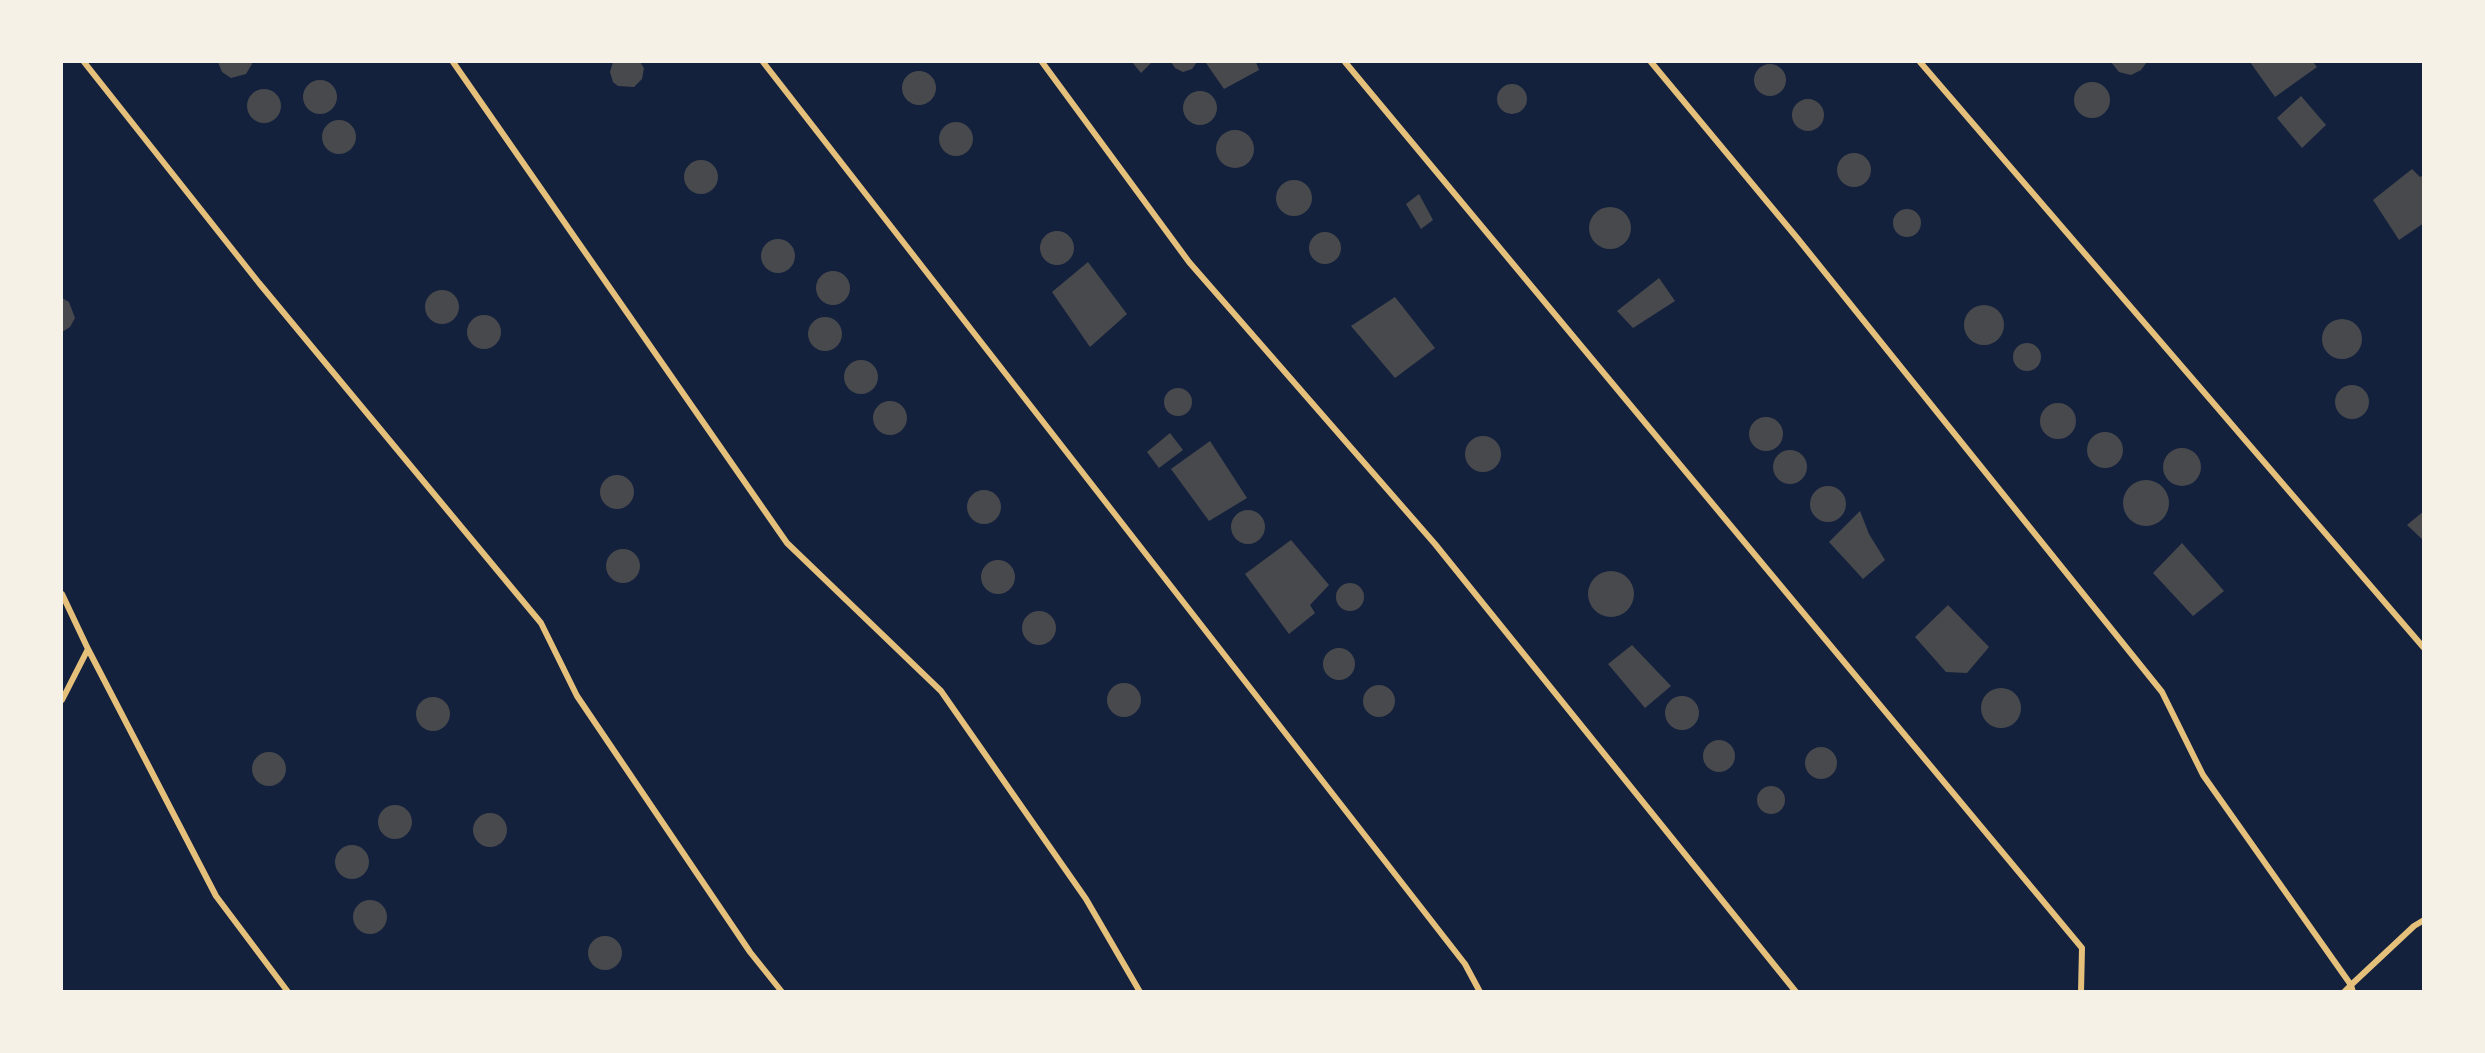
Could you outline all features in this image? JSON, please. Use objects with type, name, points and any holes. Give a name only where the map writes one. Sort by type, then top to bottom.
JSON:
[{"type":"street","points":[[84,62],[259,283],[541,623],[577,696],[750,952],[782,992]]},
{"type":"street","points":[[453,62],[787,543],[941,691],[1086,899],[1140,992]]},
{"type":"street","points":[[763,62],[1465,964],[1480,992]]},
{"type":"street","points":[[1042,62],[1189,262],[1435,544],[1796,992]]},
{"type":"street","points":[[1345,62],[2082,948],[2081,992]]},
{"type":"street","points":[[1651,62],[1798,239],[2162,692],[2203,775],[2352,988]]},
{"type":"street","points":[[1920,62],[2424,648]]},
{"type":"street","points":[[62,594],[88,649],[216,896],[288,992]]},
{"type":"street","points":[[62,700],[88,649]]},
{"type":"street","points":[[2344,992],[2352,988],[2414,926],[2424,920]]},
{"type":"building","points":[[218,62],[251,62],[252,64],[246,74],[231,78],[222,72]]},
{"type":"building","points":[[613,62],[640,62],[644,68],[642,79],[634,87],[618,86],[613,82],[610,72]]},
{"type":"building","points":[[1132,62],[1152,62],[1141,73]]},
{"type":"building","points":[[1171,62],[1197,62],[1192,69],[1183,72],[1175,68]]},
{"type":"building","points":[[1256,62],[1259,70],[1224,89],[1206,63]]},
{"type":"building","points":[[2111,62],[2147,62],[2141,70],[2131,75],[2119,72]]},
{"type":"building","points":[[2250,62],[2313,62],[2317,67],[2275,97]]},
{"type":"building","points":[[1770,64],[1781,69],[1786,80],[1781,91],[1770,96],[1759,91],[1754,80],[1759,69]]},
{"type":"building","points":[[919,71],[931,76],[936,88],[931,100],[919,105],[907,100],[902,88],[907,76]]},
{"type":"building","points":[[320,80],[332,85],[337,97],[332,109],[320,114],[308,109],[303,97],[308,85]]},
{"type":"building","points":[[2092,82],[2105,87],[2110,100],[2105,113],[2092,118],[2079,113],[2074,100],[2079,87]]},
{"type":"building","points":[[1512,84],[1523,88],[1527,99],[1523,110],[1512,114],[1501,110],[1497,99],[1501,88]]},
{"type":"building","points":[[264,89],[276,94],[281,106],[276,118],[264,123],[252,118],[247,106],[252,94]]},
{"type":"building","points":[[1200,91],[1212,96],[1217,108],[1212,120],[1200,125],[1188,120],[1183,108],[1188,96]]},
{"type":"building","points":[[2301,96],[2326,125],[2302,148],[2277,118]]},
{"type":"building","points":[[1808,99],[1819,104],[1824,115],[1819,126],[1808,131],[1797,126],[1792,115],[1797,104]]},
{"type":"building","points":[[339,120],[351,125],[356,137],[351,149],[339,154],[327,149],[322,137],[327,125]]},
{"type":"building","points":[[956,122],[968,127],[973,139],[968,151],[956,156],[944,151],[939,139],[944,127]]},
{"type":"building","points":[[1235,130],[1249,135],[1254,149],[1249,163],[1235,168],[1221,163],[1216,149],[1221,135]]},
{"type":"building","points":[[1854,153],[1866,158],[1871,170],[1866,182],[1854,187],[1842,182],[1837,170],[1842,158]]},
{"type":"building","points":[[701,160],[713,165],[718,177],[713,189],[701,194],[689,189],[684,177],[689,165]]},
{"type":"building","points":[[2412,169],[2420,177],[2424,175],[2424,223],[2399,240],[2373,200]]},
{"type":"building","points":[[1294,180],[1307,185],[1312,198],[1307,211],[1294,216],[1281,211],[1276,198],[1281,185]]},
{"type":"building","points":[[1419,194],[1433,220],[1421,229],[1406,204]]},
{"type":"building","points":[[1610,207],[1625,213],[1631,228],[1625,243],[1610,249],[1595,243],[1589,228],[1595,213]]},
{"type":"building","points":[[1907,209],[1917,213],[1921,223],[1917,233],[1907,237],[1897,233],[1893,223],[1897,213]]},
{"type":"building","points":[[1057,231],[1069,236],[1074,248],[1069,260],[1057,265],[1045,260],[1040,248],[1045,236]]},
{"type":"building","points":[[1325,232],[1337,236],[1341,248],[1337,260],[1325,264],[1313,260],[1309,248],[1313,236]]},
{"type":"building","points":[[778,239],[790,244],[795,256],[790,268],[778,273],[766,268],[761,256],[766,244]]},
{"type":"building","points":[[1088,262],[1127,314],[1090,347],[1052,292]]},
{"type":"building","points":[[833,271],[845,276],[850,288],[845,300],[833,305],[821,300],[816,288],[821,276]]},
{"type":"building","points":[[1659,278],[1675,301],[1633,328],[1617,311]]},
{"type":"building","points":[[442,290],[454,295],[459,307],[454,319],[442,324],[430,319],[425,307],[430,295]]},
{"type":"building","points":[[1395,297],[1435,348],[1395,378],[1351,326]]},
{"type":"building","points":[[62,298],[69,302],[75,318],[70,327],[62,332]]},
{"type":"building","points":[[1984,305],[1998,311],[2004,325],[1998,339],[1984,345],[1970,339],[1964,325],[1970,311]]},
{"type":"building","points":[[484,315],[496,320],[501,332],[496,344],[484,349],[472,344],[467,332],[472,320]]},
{"type":"building","points":[[825,317],[837,322],[842,334],[837,346],[825,351],[813,346],[808,334],[813,322]]},
{"type":"building","points":[[2342,319],[2356,325],[2362,339],[2356,353],[2342,359],[2328,353],[2322,339],[2328,325]]},
{"type":"building","points":[[2027,343],[2037,347],[2041,357],[2037,367],[2027,371],[2017,367],[2013,357],[2017,347]]},
{"type":"building","points":[[861,360],[873,365],[878,377],[873,389],[861,394],[849,389],[844,377],[849,365]]},
{"type":"building","points":[[2352,385],[2364,390],[2369,402],[2364,414],[2352,419],[2340,414],[2335,402],[2340,390]]},
{"type":"building","points":[[1178,388],[1188,392],[1192,402],[1188,412],[1178,416],[1168,412],[1164,402],[1168,392]]},
{"type":"building","points":[[890,401],[902,406],[907,418],[902,430],[890,435],[878,430],[873,418],[878,406]]},
{"type":"building","points":[[2058,403],[2071,408],[2076,421],[2071,434],[2058,439],[2045,434],[2040,421],[2045,408]]},
{"type":"building","points":[[1766,417],[1778,422],[1783,434],[1778,446],[1766,451],[1754,446],[1749,434],[1754,422]]},
{"type":"building","points":[[2105,432],[2118,437],[2123,450],[2118,463],[2105,468],[2092,463],[2087,450],[2092,437]]},
{"type":"building","points":[[1170,433],[1183,450],[1159,468],[1147,452]]},
{"type":"building","points":[[1483,436],[1496,441],[1501,454],[1496,467],[1483,472],[1470,467],[1465,454],[1470,441]]},
{"type":"building","points":[[1210,441],[1247,498],[1209,521],[1171,469]]},
{"type":"building","points":[[2182,448],[2196,453],[2201,467],[2196,481],[2182,486],[2168,481],[2163,467],[2168,453]]},
{"type":"building","points":[[1790,450],[1802,455],[1807,467],[1802,479],[1790,484],[1778,479],[1773,467],[1778,455]]},
{"type":"building","points":[[617,475],[629,480],[634,492],[629,504],[617,509],[605,504],[600,492],[605,480]]},
{"type":"building","points":[[2146,480],[2162,487],[2169,503],[2162,519],[2146,526],[2130,519],[2123,503],[2130,487]]},
{"type":"building","points":[[1828,486],[1841,491],[1846,504],[1841,517],[1828,522],[1815,517],[1810,504],[1815,491]]},
{"type":"building","points":[[984,490],[996,495],[1001,507],[996,519],[984,524],[972,519],[967,507],[972,495]]},
{"type":"building","points":[[1248,510],[1260,515],[1265,527],[1260,539],[1248,544],[1236,539],[1231,527],[1236,515]]},
{"type":"building","points":[[1860,511],[1869,534],[1885,560],[1863,579],[1829,542]]},
{"type":"building","points":[[2424,511],[2424,541],[2407,525]]},
{"type":"building","points":[[1291,540],[1329,585],[1310,605],[1315,613],[1289,634],[1245,574]]},
{"type":"building","points":[[2182,543],[2224,591],[2193,616],[2153,573]]},
{"type":"building","points":[[623,549],[635,554],[640,566],[635,578],[623,583],[611,578],[606,566],[611,554]]},
{"type":"building","points":[[998,560],[1010,565],[1015,577],[1010,589],[998,594],[986,589],[981,577],[986,565]]},
{"type":"building","points":[[1611,571],[1627,578],[1634,594],[1627,610],[1611,617],[1595,610],[1588,594],[1595,578]]},
{"type":"building","points":[[1350,583],[1360,587],[1364,597],[1360,607],[1350,611],[1340,607],[1336,597],[1340,587]]},
{"type":"building","points":[[1948,605],[1989,647],[1967,673],[1946,672],[1915,637]]},
{"type":"building","points":[[1039,611],[1051,616],[1056,628],[1051,640],[1039,645],[1027,640],[1022,628],[1027,616]]},
{"type":"building","points":[[1632,645],[1671,686],[1645,708],[1608,664]]},
{"type":"building","points":[[1339,648],[1350,653],[1355,664],[1350,675],[1339,680],[1328,675],[1323,664],[1328,653]]},
{"type":"building","points":[[1124,683],[1136,688],[1141,700],[1136,712],[1124,717],[1112,712],[1107,700],[1112,688]]},
{"type":"building","points":[[1379,685],[1390,690],[1395,701],[1390,712],[1379,717],[1368,712],[1363,701],[1368,690]]},
{"type":"building","points":[[2001,688],[2009,689],[2015,694],[2020,700],[2020,716],[2015,722],[2009,727],[2001,728],[1993,727],[1987,722],[1982,716],[1981,708],[1982,700],[1987,694],[1993,689]]},
{"type":"building","points":[[1682,696],[1694,701],[1699,713],[1694,725],[1682,730],[1670,725],[1665,713],[1670,701]]},
{"type":"building","points":[[433,697],[445,702],[450,714],[445,726],[433,731],[421,726],[416,714],[421,702]]},
{"type":"building","points":[[1719,740],[1730,745],[1735,756],[1730,767],[1719,772],[1708,767],[1703,756],[1708,745]]},
{"type":"building","points":[[1821,747],[1832,752],[1837,763],[1832,774],[1821,779],[1810,774],[1805,763],[1810,752]]},
{"type":"building","points":[[269,752],[281,757],[286,769],[281,781],[269,786],[257,781],[252,769],[257,757]]},
{"type":"building","points":[[1771,786],[1781,790],[1785,800],[1781,810],[1771,814],[1761,810],[1757,800],[1761,790]]},
{"type":"building","points":[[395,805],[407,810],[412,822],[407,834],[395,839],[383,834],[378,822],[383,810]]},
{"type":"building","points":[[490,813],[502,818],[507,830],[502,842],[490,847],[478,842],[473,830],[478,818]]},
{"type":"building","points":[[352,845],[364,850],[369,862],[364,874],[352,879],[340,874],[335,862],[340,850]]},
{"type":"building","points":[[370,900],[382,905],[387,917],[382,929],[370,934],[358,929],[353,917],[358,905]]},
{"type":"building","points":[[605,936],[617,941],[622,953],[617,965],[605,970],[593,965],[588,953],[593,941]]}]
